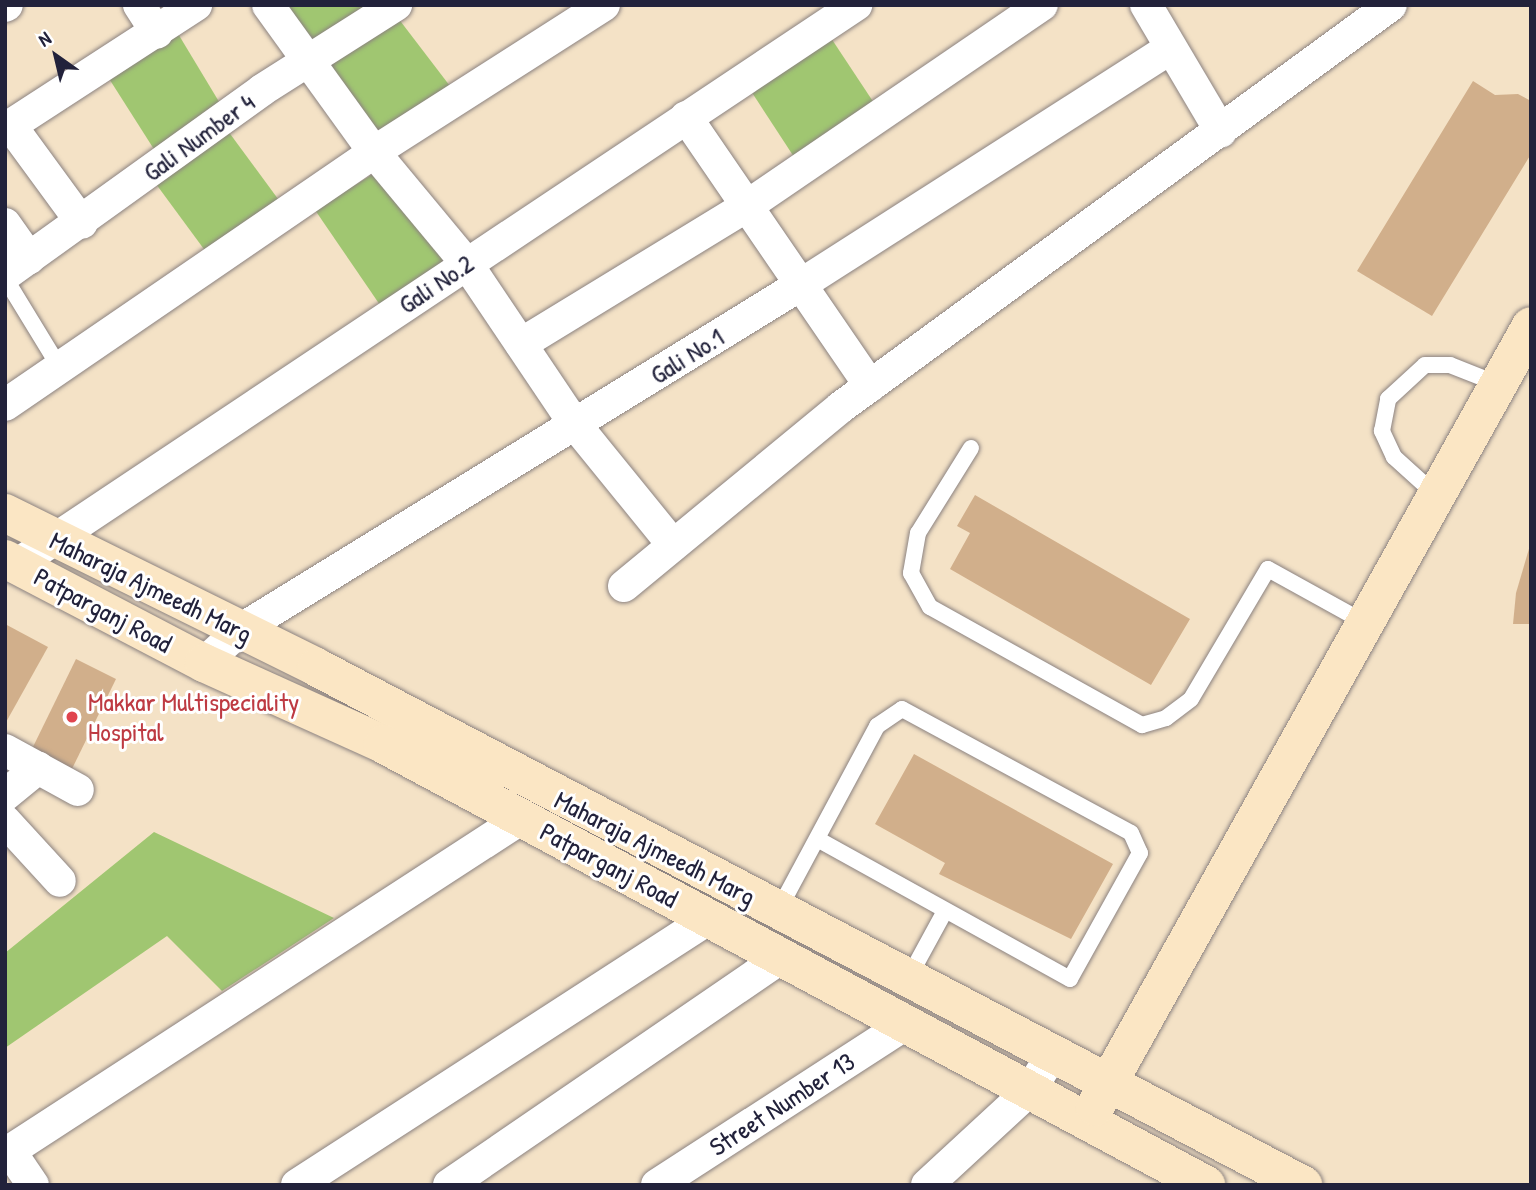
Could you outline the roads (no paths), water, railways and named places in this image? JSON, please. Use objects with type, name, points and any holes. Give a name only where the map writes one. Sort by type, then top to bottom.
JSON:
[{"type":"main road","points":[[1088,1121],[1106,1082],[1531,326]]},
{"type":"main road","name":"Maharaja Ajmeedh Marg","points":[[5,513],[52,540],[240,631],[1303,1185]]},
{"type":"main road","name":"Patparganj Road","points":[[11,562],[204,663],[383,744],[1206,1185]]},
{"type":"street","points":[[139,5],[157,33]]},
{"type":"street","points":[[82,223],[8,128],[196,5]]},
{"type":"street","points":[[268,5],[374,152],[467,264],[574,423],[673,545]]},
{"type":"street","name":"Gali Number 4","points":[[13,270],[307,62],[396,5]]},
{"type":"street","points":[[5,405],[374,152],[604,5]]},
{"type":"street","name":"Gali No.2","points":[[11,562],[52,540],[856,5]]},
{"type":"street","points":[[521,344],[747,206],[1042,5]]},
{"type":"street","points":[[1146,5],[1221,132]]},
{"type":"street","points":[[624,586],[870,386],[1221,132],[1391,5]]},
{"type":"street","name":"Gali No.1","points":[[204,663],[240,631],[797,287],[1170,48]]},
{"type":"street","points":[[686,117],[747,206],[797,287],[870,386]]},
{"type":"street","points":[[5,224],[13,270]]},
{"type":"street","points":[[5,750],[78,790]]},
{"type":"street","points":[[5,795],[38,768]]},
{"type":"street","points":[[33,1185],[8,1152],[522,818]]},
{"type":"street","points":[[5,821],[60,881]]},
{"type":"street","points":[[297,1185],[709,918]]},
{"type":"street","points":[[450,1185],[782,957]]},
{"type":"street","name":"Street Number 13","points":[[657,1185],[906,1024]]},
{"type":"street","points":[[927,1185],[1030,1090],[1052,1055]]},
{"type":"lane","points":[[13,270],[60,368]]},
{"type":"lane","points":[[1436,495],[1394,457],[1382,431],[1388,399],[1425,365],[1450,365],[1498,384]]},
{"type":"lane","points":[[971,448],[918,533],[911,573],[930,607],[1142,725],[1166,718],[1191,699],[1268,569],[1364,622]]},
{"type":"lane","points":[[777,912],[877,726],[902,709],[1139,842],[1140,853],[1070,979],[817,839]]},
{"type":"lane","points":[[907,979],[945,911]]},
{"type":"place","name":"Makkar Multispeciality Hospital","points":[[72,717]]}]
